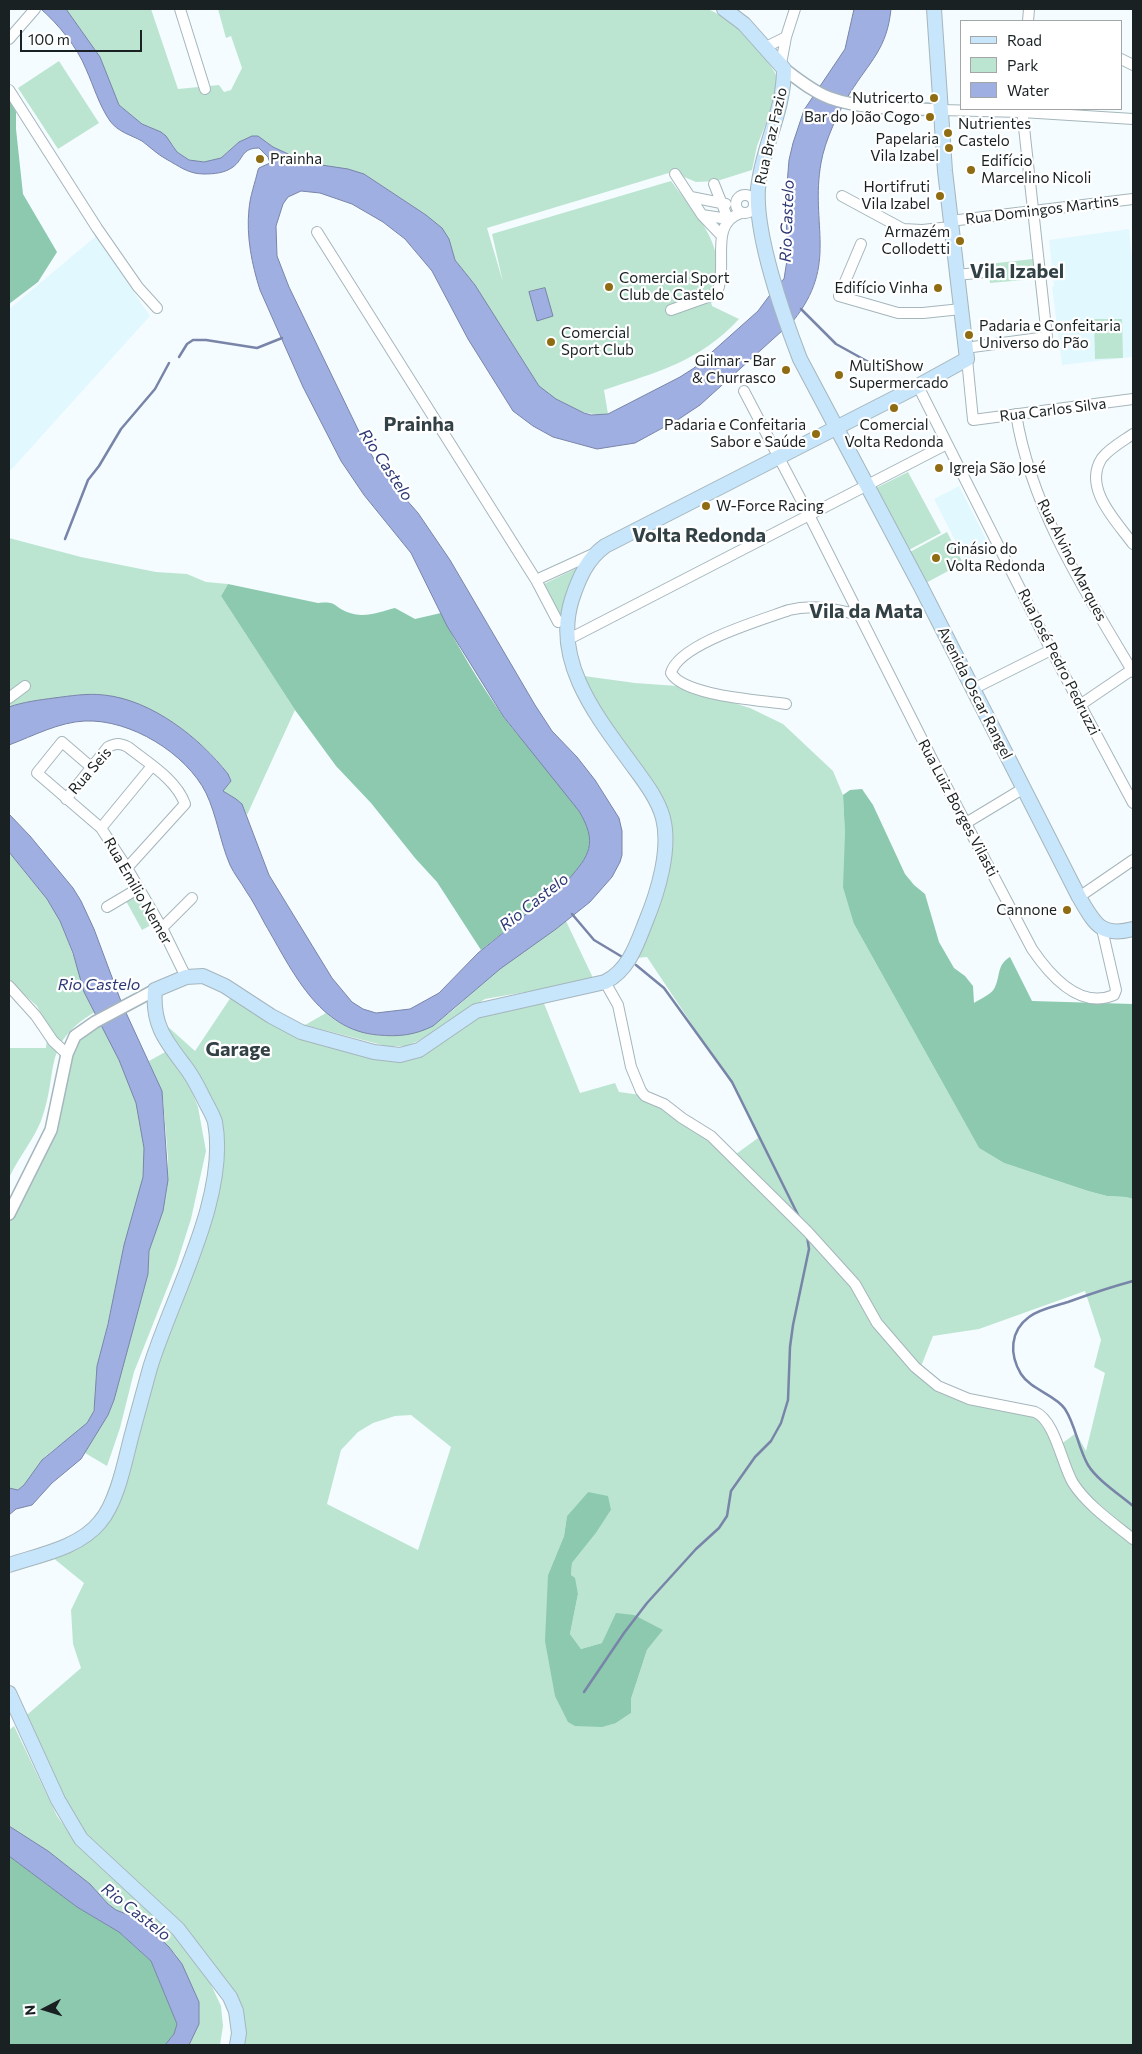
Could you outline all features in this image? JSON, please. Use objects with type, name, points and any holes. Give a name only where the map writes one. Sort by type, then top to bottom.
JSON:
[{"type":"main road","points":[[724,9],[744,24],[782,67]]},
{"type":"main road","points":[[9,1565],[71,1544],[87,1535],[101,1521],[113,1499],[152,1363],[196,1246],[208,1206],[218,1146],[214,1120],[194,1080],[162,1034],[154,1002],[155,990],[186,976],[197,975],[215,980],[271,1016],[301,1032],[390,1055],[407,1054],[419,1050],[476,1011],[605,982],[620,972],[632,956],[648,918],[663,868],[665,830],[663,817],[654,798],[594,712],[584,694],[574,670],[567,640],[566,628],[570,605],[581,576],[593,554],[616,539],[918,386],[966,353],[940,110],[934,9]]},
{"type":"main road","name":"Rua Braz Fazio","points":[[782,67],[784,89],[755,192],[756,210],[763,241],[800,360],[836,428]]},
{"type":"main road","name":"Avenida Oscar Rangel","points":[[836,428],[974,689],[1079,897],[1095,922],[1102,929]]},
{"type":"main road","points":[[1102,929],[1110,932],[1123,932],[1133,929]]},
{"type":"main road","points":[[9,1693],[58,1800],[81,1838],[178,1929],[230,1997],[236,2011],[239,2033],[237,2045]]},
{"type":"street","points":[[9,40],[35,9]]},
{"type":"street","points":[[180,9],[205,89]]},
{"type":"street","points":[[795,9],[786,37],[782,67],[828,97],[850,104],[940,110],[1022,110],[1133,119]]},
{"type":"street","points":[[766,47],[786,37]]},
{"type":"street","points":[[9,90],[97,228],[138,287],[157,308]]},
{"type":"street","points":[[966,353],[1047,337],[1022,110]]},
{"type":"street","points":[[675,174],[702,215],[721,235]]},
{"type":"street","points":[[714,184],[728,219]]},
{"type":"street","points":[[691,197],[721,204],[736,201],[742,195],[755,192]]},
{"type":"street","name":"Rua Domingos Martins","points":[[842,196],[903,229],[922,230],[1033,210],[1133,199]]},
{"type":"street","points":[[736,201],[736,207],[741,212]]},
{"type":"street","points":[[671,310],[716,294],[721,283],[721,235],[728,219],[741,212],[756,210]]},
{"type":"street","points":[[702,215],[728,219]]},
{"type":"street","points":[[317,232],[536,580],[558,622]]},
{"type":"street","points":[[860,244],[839,296],[898,313],[923,314],[961,309]]},
{"type":"street","points":[[957,275],[986,272]]},
{"type":"street","name":"Rua Carlos Silva","points":[[966,353],[973,420],[1133,399]]},
{"type":"street","name":"Rua José Pedro Pedruzzi","points":[[918,386],[1051,650],[1133,803]]},
{"type":"street","name":"Rua Luiz Borges Vilasti","points":[[744,391],[1032,949],[1051,976],[1073,991],[1097,999],[1114,995],[1116,990],[1102,929]]},
{"type":"street","name":"Rua Alvino Marques","points":[[1016,414],[1028,463],[1046,513],[1088,597],[1133,670]]},
{"type":"street","points":[[1133,434],[1112,448],[1102,458],[1096,475],[1099,495],[1133,544]]},
{"type":"street","points":[[567,640],[865,485],[948,444]]},
{"type":"street","points":[[536,580],[593,554]]},
{"type":"street","points":[[786,704],[694,689],[674,678],[671,673],[672,667],[677,660],[699,645],[789,610],[809,606],[823,607],[859,615]]},
{"type":"street","points":[[974,689],[1051,650]]},
{"type":"street","points":[[1080,705],[1133,670]]},
{"type":"street","points":[[9,698],[25,686]]},
{"type":"street","name":"Rua Emilio Nemer","points":[[91,767],[62,742],[37,773],[101,828],[162,928],[186,976]]},
{"type":"street","name":"Rua Seis","points":[[66,799],[108,747],[115,743],[121,743],[128,747],[152,766]]},
{"type":"street","points":[[101,828],[152,766],[172,783],[181,794],[185,804],[127,868]]},
{"type":"street","points":[[966,823],[1024,788]]},
{"type":"street","points":[[1079,897],[1133,860]]},
{"type":"street","points":[[107,907],[139,888]]},
{"type":"street","points":[[162,928],[192,898]]},
{"type":"street","points":[[605,982],[618,1005],[631,1067],[645,1096],[664,1104],[711,1136],[808,1232],[855,1284],[877,1323],[915,1367],[938,1386],[969,1399],[1035,1412],[1043,1416],[1052,1432],[1073,1483],[1085,1498],[1133,1539]]},
{"type":"street","points":[[9,986],[36,1016],[53,1041],[67,1054]]},
{"type":"street","points":[[9,1214],[51,1130],[67,1054],[75,1036],[95,1022],[155,990]]},
{"type":"shaded area","points":[[1129,229],[1133,268],[1133,357],[1062,365],[1052,287],[1054,286],[1049,240]]},
{"type":"shaded area","points":[[96,236],[150,316],[11,470],[9,467],[9,309]]},
{"type":"shaded area","points":[[959,486],[990,547],[965,560],[934,499]]},
{"type":"green space","points":[[66,9],[151,9],[178,89],[219,85],[224,92],[231,90],[242,68],[231,36],[226,38],[218,9],[708,9],[728,19],[753,41],[778,80],[779,90],[757,146],[752,170],[717,181],[696,182],[672,172],[487,228],[503,282],[492,234],[671,181],[700,220],[714,248],[717,262],[716,277],[709,293],[712,306],[739,319],[724,334],[693,356],[659,371],[604,390],[608,414],[589,413],[570,408],[553,398],[539,386],[475,285],[455,260],[449,239],[426,215],[364,174],[308,163],[273,147],[264,140],[239,142],[221,158],[204,162],[189,160],[177,152],[173,145],[152,128],[142,124],[119,105],[100,57]]},
{"type":"green space","points":[[59,61],[99,123],[58,149],[18,88]]},
{"type":"green space","points":[[9,99],[16,112],[23,194],[57,252],[38,282],[9,304]]},
{"type":"green space","points":[[1033,259],[1035,279],[990,283],[988,264]]},
{"type":"green space","points":[[1094,319],[1122,319],[1123,358],[1095,359]]},
{"type":"green space","points":[[908,472],[941,533],[907,551],[874,489]]},
{"type":"green space","name":"Ginásio do Volta Redonda","points":[[947,532],[963,563],[924,584],[908,553]]},
{"type":"green space","points":[[9,538],[81,557],[156,572],[187,574],[206,582],[228,584],[221,596],[295,710],[247,815],[242,805],[223,791],[231,781],[227,772],[217,760],[172,722],[147,708],[120,698],[92,694],[29,702],[9,707]]},
{"type":"green space","points":[[579,567],[562,622],[544,584]]},
{"type":"green space","points":[[228,584],[318,603],[332,603],[342,610],[359,615],[395,608],[415,619],[441,613],[470,665],[502,715],[566,792],[586,823],[590,835],[589,848],[576,871],[567,881],[481,950],[437,882],[371,803],[336,766],[295,710],[221,596]]},
{"type":"green space","points":[[584,676],[635,683],[678,686],[750,708],[783,724],[833,771],[843,795],[854,924],[979,1148],[1004,1163],[1088,1191],[1107,1196],[1133,1199],[1133,2045],[230,2045],[233,2026],[230,2004],[216,1973],[80,1831],[21,1720],[81,1668],[73,1644],[71,1610],[84,1583],[47,1553],[84,1529],[101,1509],[193,1259],[218,1133],[166,1025],[195,1051],[233,994],[258,1013],[384,1058],[480,1016],[543,1001],[580,1093],[615,1083],[619,1092],[648,1096],[693,1118],[736,1154],[758,1138],[737,1092],[647,957],[636,958],[669,855],[638,767],[595,698]],"holes":[[[1085,1291],[1101,1340],[1094,1367],[1105,1373],[1086,1451],[1076,1433],[1056,1448],[1040,1411],[954,1393],[920,1369],[933,1336],[979,1329]],[[411,1415],[451,1447],[418,1550],[327,1504],[341,1450],[358,1432],[373,1423],[395,1416]],[[588,1492],[611,1510],[596,1533],[572,1563],[571,1575],[578,1594],[570,1634],[581,1649],[663,1630],[647,1650],[631,1699],[631,1713],[616,1723],[555,1696],[548,1575],[564,1536],[567,1516]]]},
{"type":"green space","points":[[862,789],[873,805],[905,874],[925,894],[939,942],[954,968],[965,976],[973,986],[974,1003],[994,989],[1001,967],[1010,957],[1032,1001],[1133,1004],[1133,1199],[1107,1196],[1088,1191],[1004,1163],[979,1148],[854,924],[843,887],[845,835],[843,795],[850,790]]},
{"type":"green space","points":[[9,852],[47,899],[60,921],[95,1012],[78,1024],[66,1036],[59,1048],[54,1060],[47,1103],[41,1121],[9,1178],[9,1048],[46,1048],[48,1028],[37,1006],[9,981]]},
{"type":"green space","points":[[136,895],[153,924],[142,930],[126,901]]},
{"type":"green space","points":[[566,921],[594,980],[485,999],[418,1041],[406,1046],[386,1046],[305,1025],[326,1013],[347,1026],[370,1034],[392,1036],[411,1034],[442,1018],[500,968]]},
{"type":"green space","points":[[101,1023],[127,1077],[140,1118],[145,1159],[143,1178],[126,1238],[98,1365],[95,1403],[92,1415],[82,1428],[44,1458],[26,1483],[18,1490],[9,1488],[9,1208],[48,1134],[76,1042]]},
{"type":"green space","points":[[167,1051],[188,1082],[198,1107],[206,1151],[191,1219],[176,1266],[134,1372],[120,1428],[107,1466],[85,1453],[112,1405],[148,1274],[149,1251],[166,1196],[168,1159],[163,1099],[149,1061]]},
{"type":"green space","points":[[588,1492],[608,1496],[611,1510],[596,1533],[572,1563],[571,1575],[575,1578],[578,1594],[570,1634],[581,1649],[602,1643],[616,1613],[634,1615],[663,1630],[647,1650],[631,1699],[631,1713],[616,1723],[602,1727],[575,1726],[568,1722],[555,1696],[545,1641],[548,1575],[564,1536],[567,1516]]},
{"type":"green space","points":[[14,1726],[57,1816],[72,1837],[168,1927],[208,1978],[221,2006],[223,2026],[220,2045],[189,2045],[199,2024],[199,2002],[176,1955],[169,1947],[145,1924],[134,1917],[116,1910],[90,1884],[48,1851],[9,1826],[9,1730]]},
{"type":"green space","points":[[9,1856],[77,1907],[119,1932],[151,1961],[177,2024],[174,2034],[165,2045],[9,2045]]},
{"type":"water","name":"Rio Castelo","points":[[41,9],[66,9],[100,57],[119,105],[142,124],[161,132],[177,152],[189,160],[204,162],[221,158],[239,142],[252,136],[258,136],[273,147],[308,163],[348,169],[364,174],[426,215],[442,228],[449,239],[455,260],[475,285],[539,386],[556,399],[591,415],[608,414],[694,368],[758,311],[778,284],[784,279],[787,260],[786,197],[789,160],[804,110],[845,49],[854,9],[891,9],[882,45],[841,109],[832,127],[823,154],[818,206],[819,262],[815,281],[807,300],[793,321],[700,405],[635,443],[597,449],[553,437],[533,426],[513,411],[468,339],[432,271],[405,239],[383,222],[352,204],[320,193],[301,191],[288,197],[283,204],[276,226],[277,256],[289,287],[366,446],[383,473],[418,513],[450,560],[535,705],[552,731],[577,757],[595,780],[619,818],[622,831],[622,855],[620,862],[612,877],[590,902],[500,969],[433,1026],[426,1029],[407,1035],[378,1035],[357,1031],[339,1022],[323,1010],[297,978],[232,868],[210,802],[197,778],[171,752],[155,741],[138,732],[120,726],[85,721],[56,727],[9,745],[9,707],[25,702],[79,695],[104,695],[140,704],[174,723],[204,747],[228,774],[231,781],[223,791],[242,804],[269,875],[332,978],[352,1002],[363,1009],[376,1013],[410,1009],[439,993],[478,953],[567,881],[581,864],[589,848],[588,832],[579,811],[503,716],[447,626],[411,553],[364,495],[341,461],[303,387],[260,290],[250,250],[248,219],[250,199],[259,168],[270,163],[268,157],[259,148],[253,148],[246,152],[237,164],[226,171],[198,174],[180,167],[142,141],[121,131],[113,125],[106,115],[73,45],[61,29]]},
{"type":"water","points":[[545,288],[553,316],[537,321],[529,292]]},
{"type":"water","name":"Rio Castelo","points":[[9,814],[73,888],[94,929],[122,1004],[162,1091],[168,1180],[163,1211],[149,1251],[148,1274],[114,1400],[108,1415],[81,1459],[52,1483],[32,1505],[16,1509],[9,1515],[9,1488],[18,1490],[24,1485],[42,1460],[87,1423],[94,1411],[97,1366],[108,1324],[124,1245],[143,1177],[144,1148],[136,1103],[119,1060],[84,992],[73,953],[60,921],[47,899],[9,852]]},
{"type":"water","name":"Rio Castelo","points":[[9,1826],[48,1851],[90,1884],[116,1910],[134,1917],[145,1924],[169,1947],[182,1964],[199,2002],[199,2024],[189,2045],[165,2045],[174,2034],[177,2024],[151,1961],[119,1932],[77,1907],[9,1856]]},
{"type":"waterway","points":[[801,309],[836,344],[883,370]]},
{"type":"waterway","points":[[179,357],[187,344],[193,340],[206,340],[257,348],[282,338]]},
{"type":"waterway","points":[[65,539],[88,480],[99,466],[121,429],[155,389],[169,363]]},
{"type":"waterway","points":[[572,914],[594,940],[624,958]]},
{"type":"waterway","points":[[636,965],[664,988],[732,1082],[799,1217]]},
{"type":"waterway","points":[[584,1692],[647,1603],[696,1549],[719,1528],[727,1516],[731,1491],[755,1457],[771,1441],[781,1423],[788,1400],[790,1347],[793,1325],[809,1249],[807,1236]]},
{"type":"waterway","points":[[1133,1281],[1033,1314],[1018,1329],[1013,1343],[1017,1366],[1025,1380],[1061,1404],[1072,1423],[1092,1471],[1133,1506]]},
{"type":"place","name":"Nutricerto","points":[[934,98]]},
{"type":"place","name":"Bar do João Cogo","points":[[930,117]]},
{"type":"place","name":"Nutrientes Castelo","points":[[948,133]]},
{"type":"place","name":"Papelaria Vila Izabel","points":[[949,148]]},
{"type":"place","name":"Prainha","points":[[260,159]]},
{"type":"place","name":"Edifício Marcelino Nicoli","points":[[971,170]]},
{"type":"place","name":"Hortifruti Vila Izabel","points":[[940,196]]},
{"type":"place","name":"Armazém Collodetti","points":[[960,241]]},
{"type":"place","name":"Comercial Sport Club de Castelo","points":[[609,287]]},
{"type":"place","name":"Edifício Vinha","points":[[938,288]]},
{"type":"place","name":"Padaria e Confeitaria Universo do Pão","points":[[969,335]]},
{"type":"place","name":"Comercial Sport Club","points":[[551,342]]},
{"type":"place","name":"Gilmar - Bar & Churrasco","points":[[786,370]]},
{"type":"place","name":"MultiShow Supermercado","points":[[839,375]]},
{"type":"place","name":"Comercial Volta Redonda","points":[[894,408]]},
{"type":"place","name":"Padaria e Confeitaria Sabor e Saúde","points":[[816,434]]},
{"type":"place","name":"Igreja São José","points":[[939,468]]},
{"type":"place","name":"W-Force Racing","points":[[706,506]]},
{"type":"place","name":"Ginásio do Volta Redonda","points":[[936,558]]},
{"type":"place","name":"Cannone","points":[[1067,910]]},
{"type":"district","name":"Vila Izabel","points":[[1017,271]]},
{"type":"district","name":"Prainha","points":[[419,424]]},
{"type":"district","name":"Volta Redonda","points":[[699,535]]},
{"type":"district","name":"Vila da Mata","points":[[866,611]]},
{"type":"district","name":"Garage","points":[[238,1049]]}]
